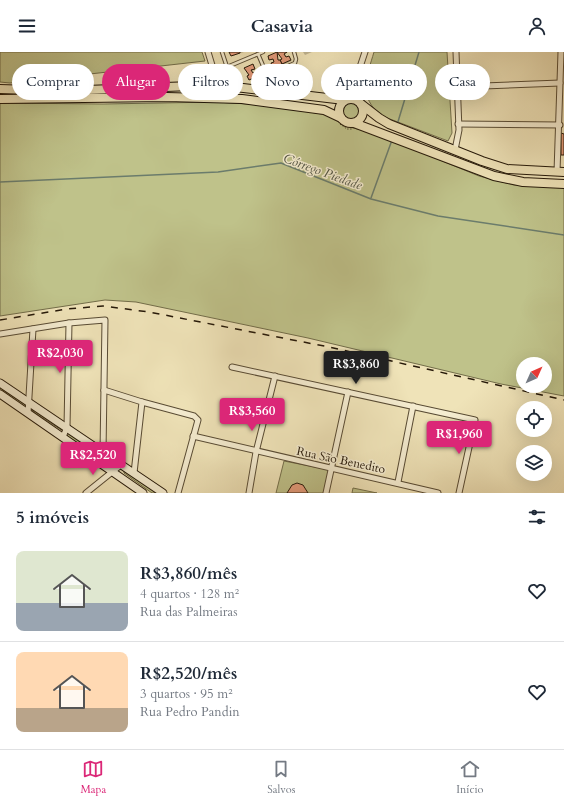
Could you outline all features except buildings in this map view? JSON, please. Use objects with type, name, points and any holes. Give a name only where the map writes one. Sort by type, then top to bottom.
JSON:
[{"type":"main road","points":[[0,89],[60,91],[178,87]]},
{"type":"main road","points":[[243,88],[321,97]]},
{"type":"main road","points":[[0,99],[167,97],[242,99],[324,110],[345,121],[385,134],[494,176],[523,182],[564,184]]},
{"type":"main road","points":[[341,118],[339,106],[345,100]]},
{"type":"main road","points":[[356,100],[389,124],[507,169],[561,172]]},
{"type":"main road","points":[[354,123],[358,121],[363,113],[360,103]]},
{"type":"main road","points":[[0,383],[163,493]]},
{"type":"main road","points":[[0,394],[143,493]]},
{"type":"street","points":[[208,52],[212,64]]},
{"type":"street","points":[[361,64],[365,52]]},
{"type":"street","points":[[456,52],[456,64]]},
{"type":"street","points":[[561,52],[561,172]]},
{"type":"street","points":[[490,86],[560,84]]},
{"type":"street","points":[[455,150],[458,124],[457,100]]},
{"type":"street","points":[[458,124],[560,125]]},
{"type":"street","points":[[0,334],[69,323],[105,320],[102,452]]},
{"type":"street","points":[[63,437],[67,427],[69,323]]},
{"type":"street","points":[[28,413],[33,329]]},
{"type":"street","points":[[232,367],[475,420],[459,493]]},
{"type":"street","points":[[249,493],[256,452],[275,376]]},
{"type":"street","points":[[104,390],[197,418],[198,424],[193,436],[178,493]]},
{"type":"street","points":[[326,493],[348,392]]},
{"type":"street","points":[[134,473],[142,402]]},
{"type":"street","points":[[398,482],[413,406]]},
{"type":"street","name":"Rua São Benedito","points":[[193,436],[256,452],[398,482],[438,493]]},
{"type":"street","points":[[86,493],[122,464]]},
{"type":"lane","points":[[222,52],[227,67],[263,52]]},
{"type":"lane","points":[[293,64],[295,63],[296,59],[294,52]]},
{"type":"lane","points":[[258,54],[262,64]]},
{"type":"green space","points":[[0,52],[202,52],[205,61],[170,65],[102,64],[102,73],[94,74],[94,64],[12,64],[12,83],[0,82]]},
{"type":"green space","points":[[374,52],[447,52],[448,64],[435,64],[435,100],[450,100],[452,133],[448,141],[382,116],[374,109],[369,100],[427,100],[427,64],[370,64]]},
{"type":"green space","points":[[351,100],[359,103],[362,111],[359,119],[351,122],[343,119],[340,111],[343,103]]},
{"type":"green space","points":[[217,102],[277,106],[327,115],[349,127],[362,130],[413,149],[479,176],[514,185],[564,187],[564,396],[548,393],[552,393],[552,357],[516,357],[516,387],[308,338],[136,302],[105,300],[0,316],[0,103],[103,104]]},
{"type":"green space","points":[[0,385],[27,403],[25,407],[0,391]]},
{"type":"green space","points":[[34,409],[64,429],[63,431],[35,413],[32,410]]},
{"type":"green space","points":[[70,432],[116,465],[115,468],[67,436],[67,433]]},
{"type":"green space","points":[[284,461],[330,470],[324,493],[276,493]]},
{"type":"green space","points":[[124,470],[159,493],[152,493],[124,473]]},
{"type":"green space","points":[[353,488],[377,493],[352,493]]},
{"type":"waterway","points":[[397,125],[419,52]]},
{"type":"waterway","points":[[371,198],[392,140]]},
{"type":"waterway","name":"Córrego Piedade","points":[[0,182],[218,172],[281,163],[371,199],[438,216],[564,235]]},
{"type":"railway","points":[[0,320],[67,309],[103,306],[149,312],[329,347],[564,400]]}]
